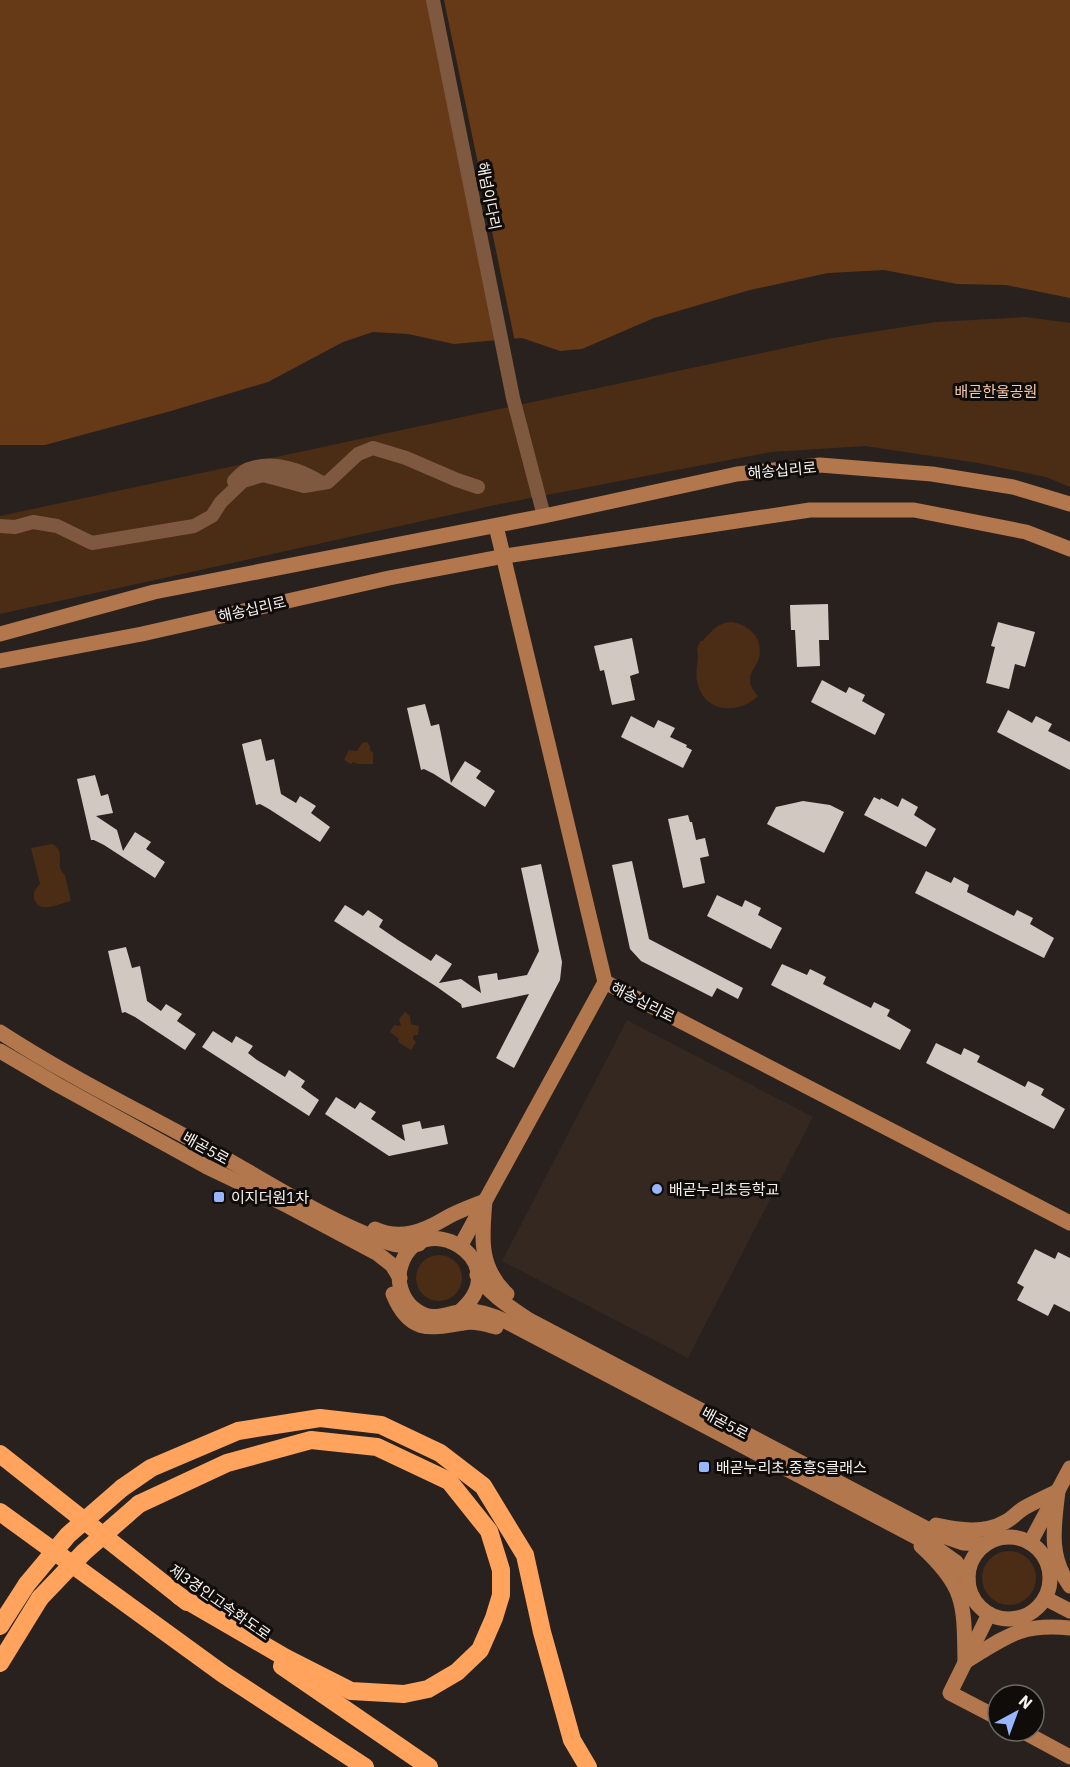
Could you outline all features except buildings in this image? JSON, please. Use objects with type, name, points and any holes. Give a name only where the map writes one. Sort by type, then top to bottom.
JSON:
[{"type":"highway","points":[[0,1626],[27,1584],[68,1535],[122,1488],[151,1468],[238,1431],[320,1418],[381,1425],[440,1454],[483,1486],[525,1555],[542,1632],[572,1740],[588,1767]]},
{"type":"highway","points":[[0,1663],[40,1598],[84,1552],[139,1504],[227,1463],[311,1440],[377,1447],[449,1481],[489,1531],[501,1570],[501,1595],[480,1650],[458,1672],[428,1689],[404,1694],[351,1691],[286,1658],[178,1596]]},
{"type":"highway","name":"제3경인고속화도로","points":[[0,1454],[178,1596],[429,1767]]},
{"type":"highway","points":[[0,1512],[223,1674],[365,1767]]},
{"type":"street","name":"해넘이다리","points":[[433,0],[513,398],[544,516]]},
{"type":"street","points":[[0,526],[15,527],[33,522],[57,526],[92,543],[194,526],[212,516],[225,499],[234,480],[247,469],[272,465],[297,471],[322,483],[327,482],[358,454],[373,448],[478,487]]},
{"type":"street","name":"해송십리로","points":[[0,634],[154,592],[544,516],[737,474],[820,465],[932,474],[1012,487],[1070,504]]},
{"type":"street","name":"해송십리로","points":[[0,661],[153,631],[389,578],[505,556],[810,510],[914,510],[1026,532],[1070,549]]},
{"type":"street","name":"해송십리로","points":[[496,525],[605,982],[1070,1223]]},
{"type":"street","points":[[461,1245],[605,982]]},
{"type":"street","name":"배곧5로","points":[[0,1032],[63,1072],[216,1153],[292,1197],[362,1232],[396,1245],[419,1244],[435,1239],[448,1240],[461,1245],[471,1255],[477,1275],[483,1283],[499,1299],[550,1338]]},
{"type":"street","name":"배곧5로","points":[[0,1051],[306,1223],[357,1249],[384,1269],[397,1304],[418,1324],[439,1328],[463,1323],[485,1323],[550,1338]]},
{"type":"street","points":[[216,1153],[290,1185],[381,1232],[401,1234],[419,1232],[485,1201]]},
{"type":"street","name":"배곧5로","points":[[207,1167],[284,1204],[378,1254],[392,1265],[400,1278],[404,1297],[422,1314],[435,1317],[470,1311],[492,1315],[550,1338],[906,1525],[956,1562],[968,1579],[971,1594],[978,1605],[989,1614]]},
{"type":"street","points":[[485,1201],[484,1250],[487,1264],[496,1284],[550,1338]]},
{"type":"street","points":[[400,1278],[403,1261],[419,1244]]},
{"type":"street","points":[[459,1312],[475,1294],[477,1275]]},
{"type":"street","points":[[986,1712],[950,1693],[989,1614],[1014,1619],[1026,1616],[1045,1598],[1050,1585],[1050,1570],[1045,1557],[1030,1543],[1070,1468]]},
{"type":"street","points":[[906,1525],[958,1530],[978,1530],[997,1526],[1021,1509],[1058,1491]]},
{"type":"street","points":[[1058,1491],[1053,1536],[1061,1574],[1070,1586]]},
{"type":"street","points":[[906,1525],[955,1585],[961,1600],[964,1618],[965,1662]]},
{"type":"street","name":"배곧5로","points":[[906,1525],[980,1545],[1009,1537],[1023,1539],[1030,1543]]},
{"type":"street","points":[[968,1579],[974,1557],[986,1544]]},
{"type":"street","points":[[1045,1598],[1070,1611]]},
{"type":"street","points":[[965,1662],[1023,1629],[1039,1626],[1070,1628]]},
{"type":"street","points":[[1044,1743],[1070,1757]]},
{"type":"shaded area","points":[[0,0],[1070,0],[1070,298],[1006,285],[957,284],[884,270],[828,273],[750,290],[654,318],[582,349],[560,351],[522,338],[454,344],[408,334],[373,332],[343,342],[268,382],[45,445],[0,445]]},
{"type":"shaded area","name":"배곧누리초등학교","points":[[627,1020],[813,1117],[688,1358],[502,1261]]},
{"type":"green space","name":"배곧한울공원","points":[[1026,317],[1070,323],[1070,487],[1046,477],[978,463],[865,446],[771,452],[500,504],[0,614],[0,516],[827,339],[936,322]]},
{"type":"green space","points":[[731,622],[749,629],[757,639],[759,658],[750,680],[751,687],[758,696],[742,706],[724,708],[716,706],[702,695],[696,674],[697,649],[701,641],[716,627]]},
{"type":"green space","points":[[367,742],[370,751],[373,752],[373,764],[353,762],[351,764],[344,760],[349,750],[357,751],[362,743]]},
{"type":"green space","points":[[52,844],[59,851],[60,867],[65,875],[71,901],[44,907],[36,903],[34,897],[34,891],[40,884],[31,848]]},
{"type":"green space","points":[[405,1012],[410,1016],[411,1024],[419,1026],[418,1035],[414,1035],[413,1039],[416,1042],[411,1050],[398,1042],[399,1039],[390,1032],[394,1025],[401,1026],[399,1019]]},
{"type":"green space","points":[[444,1255],[456,1261],[461,1269],[461,1287],[456,1295],[448,1300],[434,1301],[422,1295],[417,1287],[416,1273],[422,1261],[430,1256]]},
{"type":"green space","points":[[1009,1551],[1028,1559],[1036,1578],[1028,1597],[1009,1605],[990,1597],[982,1578],[990,1559]]},
{"type":"pier","points":[[427,0],[444,0],[515,342],[498,344]]},
{"type":"place","name":"배곧누리초등학교","points":[[657,1189]]},
{"type":"place","name":"이지더원1차","points":[[219,1197]]},
{"type":"place","name":"배곧누리초.중흥S클래스","points":[[704,1467]]}]
